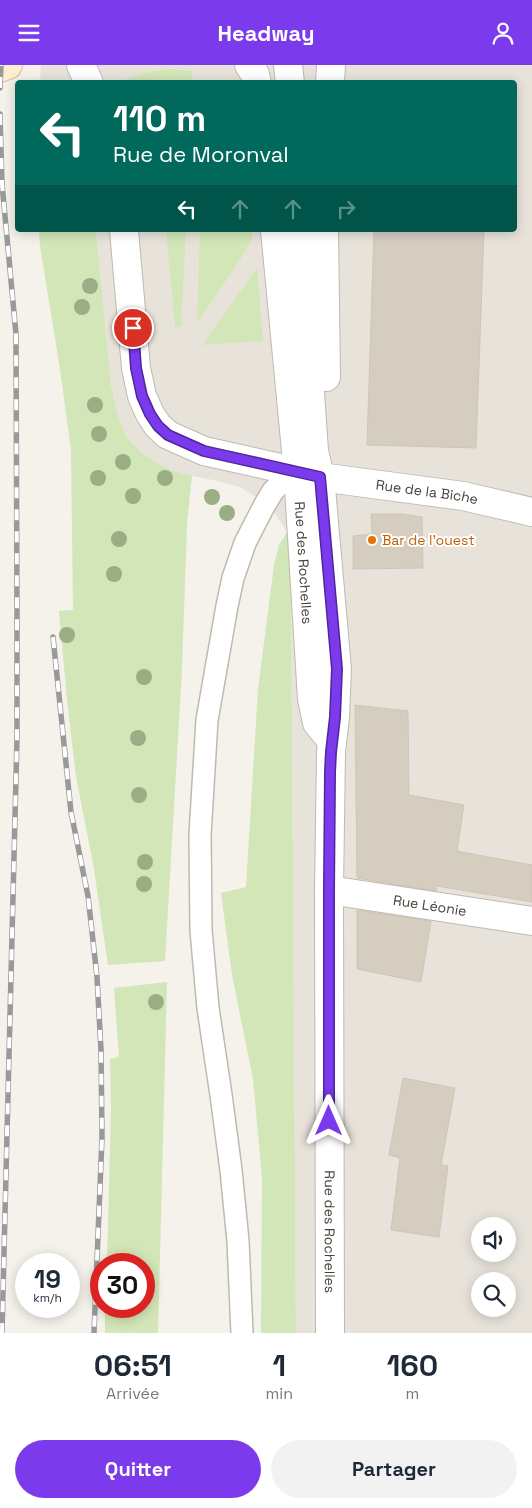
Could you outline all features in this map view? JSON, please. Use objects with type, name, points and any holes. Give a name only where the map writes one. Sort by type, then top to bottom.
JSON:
[{"type":"main road","points":[[0,68],[8,65]]},
{"type":"street","points":[[81,65],[88,80]]},
{"type":"street","points":[[249,65],[256,80]]},
{"type":"street","points":[[288,65],[290,80]]},
{"type":"street","points":[[330,80],[331,65]]},
{"type":"street","name":"Rue de la Biche","points":[[124,232],[136,368],[142,396],[150,414],[158,426],[168,435],[204,451],[309,475],[462,496],[532,512]]},
{"type":"street","name":"Rue des Rochelles","points":[[275,232],[309,475],[312,699],[317,723],[332,746],[329,890],[330,1333]]},
{"type":"street","name":"Rue des Rochelles","points":[[299,232],[314,451],[309,475]]},
{"type":"street","name":"Rue des Rochelles","points":[[309,475],[326,453],[324,232]]},
{"type":"street","name":"Rue Léonie","points":[[329,890],[532,921]]},
{"type":"lane","points":[[242,1333],[238,1241],[231,1170],[208,1008],[201,930],[200,835],[207,720],[233,578],[245,543],[273,491],[284,480],[309,475]]},
{"type":"shaded area","points":[[41,65],[532,65],[532,1333],[296,1333],[291,549],[287,532],[275,514],[261,500],[240,487],[171,470],[157,463],[141,452],[126,436],[117,412],[111,383],[96,232],[517,232],[517,80],[40,80]]},
{"type":"green space","points":[[170,69],[192,71],[192,80],[126,80]]},
{"type":"green space","points":[[39,232],[96,232],[111,384],[117,412],[126,436],[141,452],[157,463],[171,470],[192,476],[187,524],[182,669],[165,961],[108,965],[93,863],[76,777],[67,700],[59,611],[73,610],[71,450]]},
{"type":"green space","points":[[166,232],[186,232],[181,327],[175,327]]},
{"type":"green space","points":[[200,232],[251,232],[252,239],[240,260],[197,323]]},
{"type":"green space","points":[[257,268],[263,341],[202,345]]},
{"type":"green space","points":[[287,532],[291,549],[296,1333],[261,1333],[262,1178],[253,1079],[232,975],[221,893],[246,887],[258,689],[274,565],[279,545]]},
{"type":"green space","points":[[167,982],[158,1333],[105,1333],[105,1318],[155,1318],[155,1253],[107,1253],[111,1108],[110,1059],[119,1057],[114,988]]},
{"type":"building","points":[[374,232],[484,232],[476,448],[367,445]]},
{"type":"building","points":[[371,514],[402,514],[422,517],[423,568],[353,569],[353,536],[372,534]]},
{"type":"building","points":[[355,705],[408,711],[409,795],[464,805],[457,851],[532,865],[532,902],[437,886],[436,891],[357,878]]},
{"type":"building","points":[[357,910],[431,921],[421,982],[357,969]]},
{"type":"building","points":[[403,1078],[455,1088],[441,1165],[448,1166],[439,1237],[391,1230],[400,1158],[389,1155]]},
{"type":"railway","points":[[0,88],[1,65]]},
{"type":"railway","points":[[0,114],[2,184],[16,334],[17,612],[17,738],[2,1333]]},
{"type":"railway","points":[[53,637],[71,812],[88,896],[97,977],[101,1050],[102,1138],[94,1333]]},
{"type":"place","name":"Bar de l'ouest","points":[[372,540]]},
{"type":"route","points":[[133,328],[136,368],[142,396],[158,426],[168,435],[204,451],[320,477],[337,669],[330,772],[329,1121]]}]
